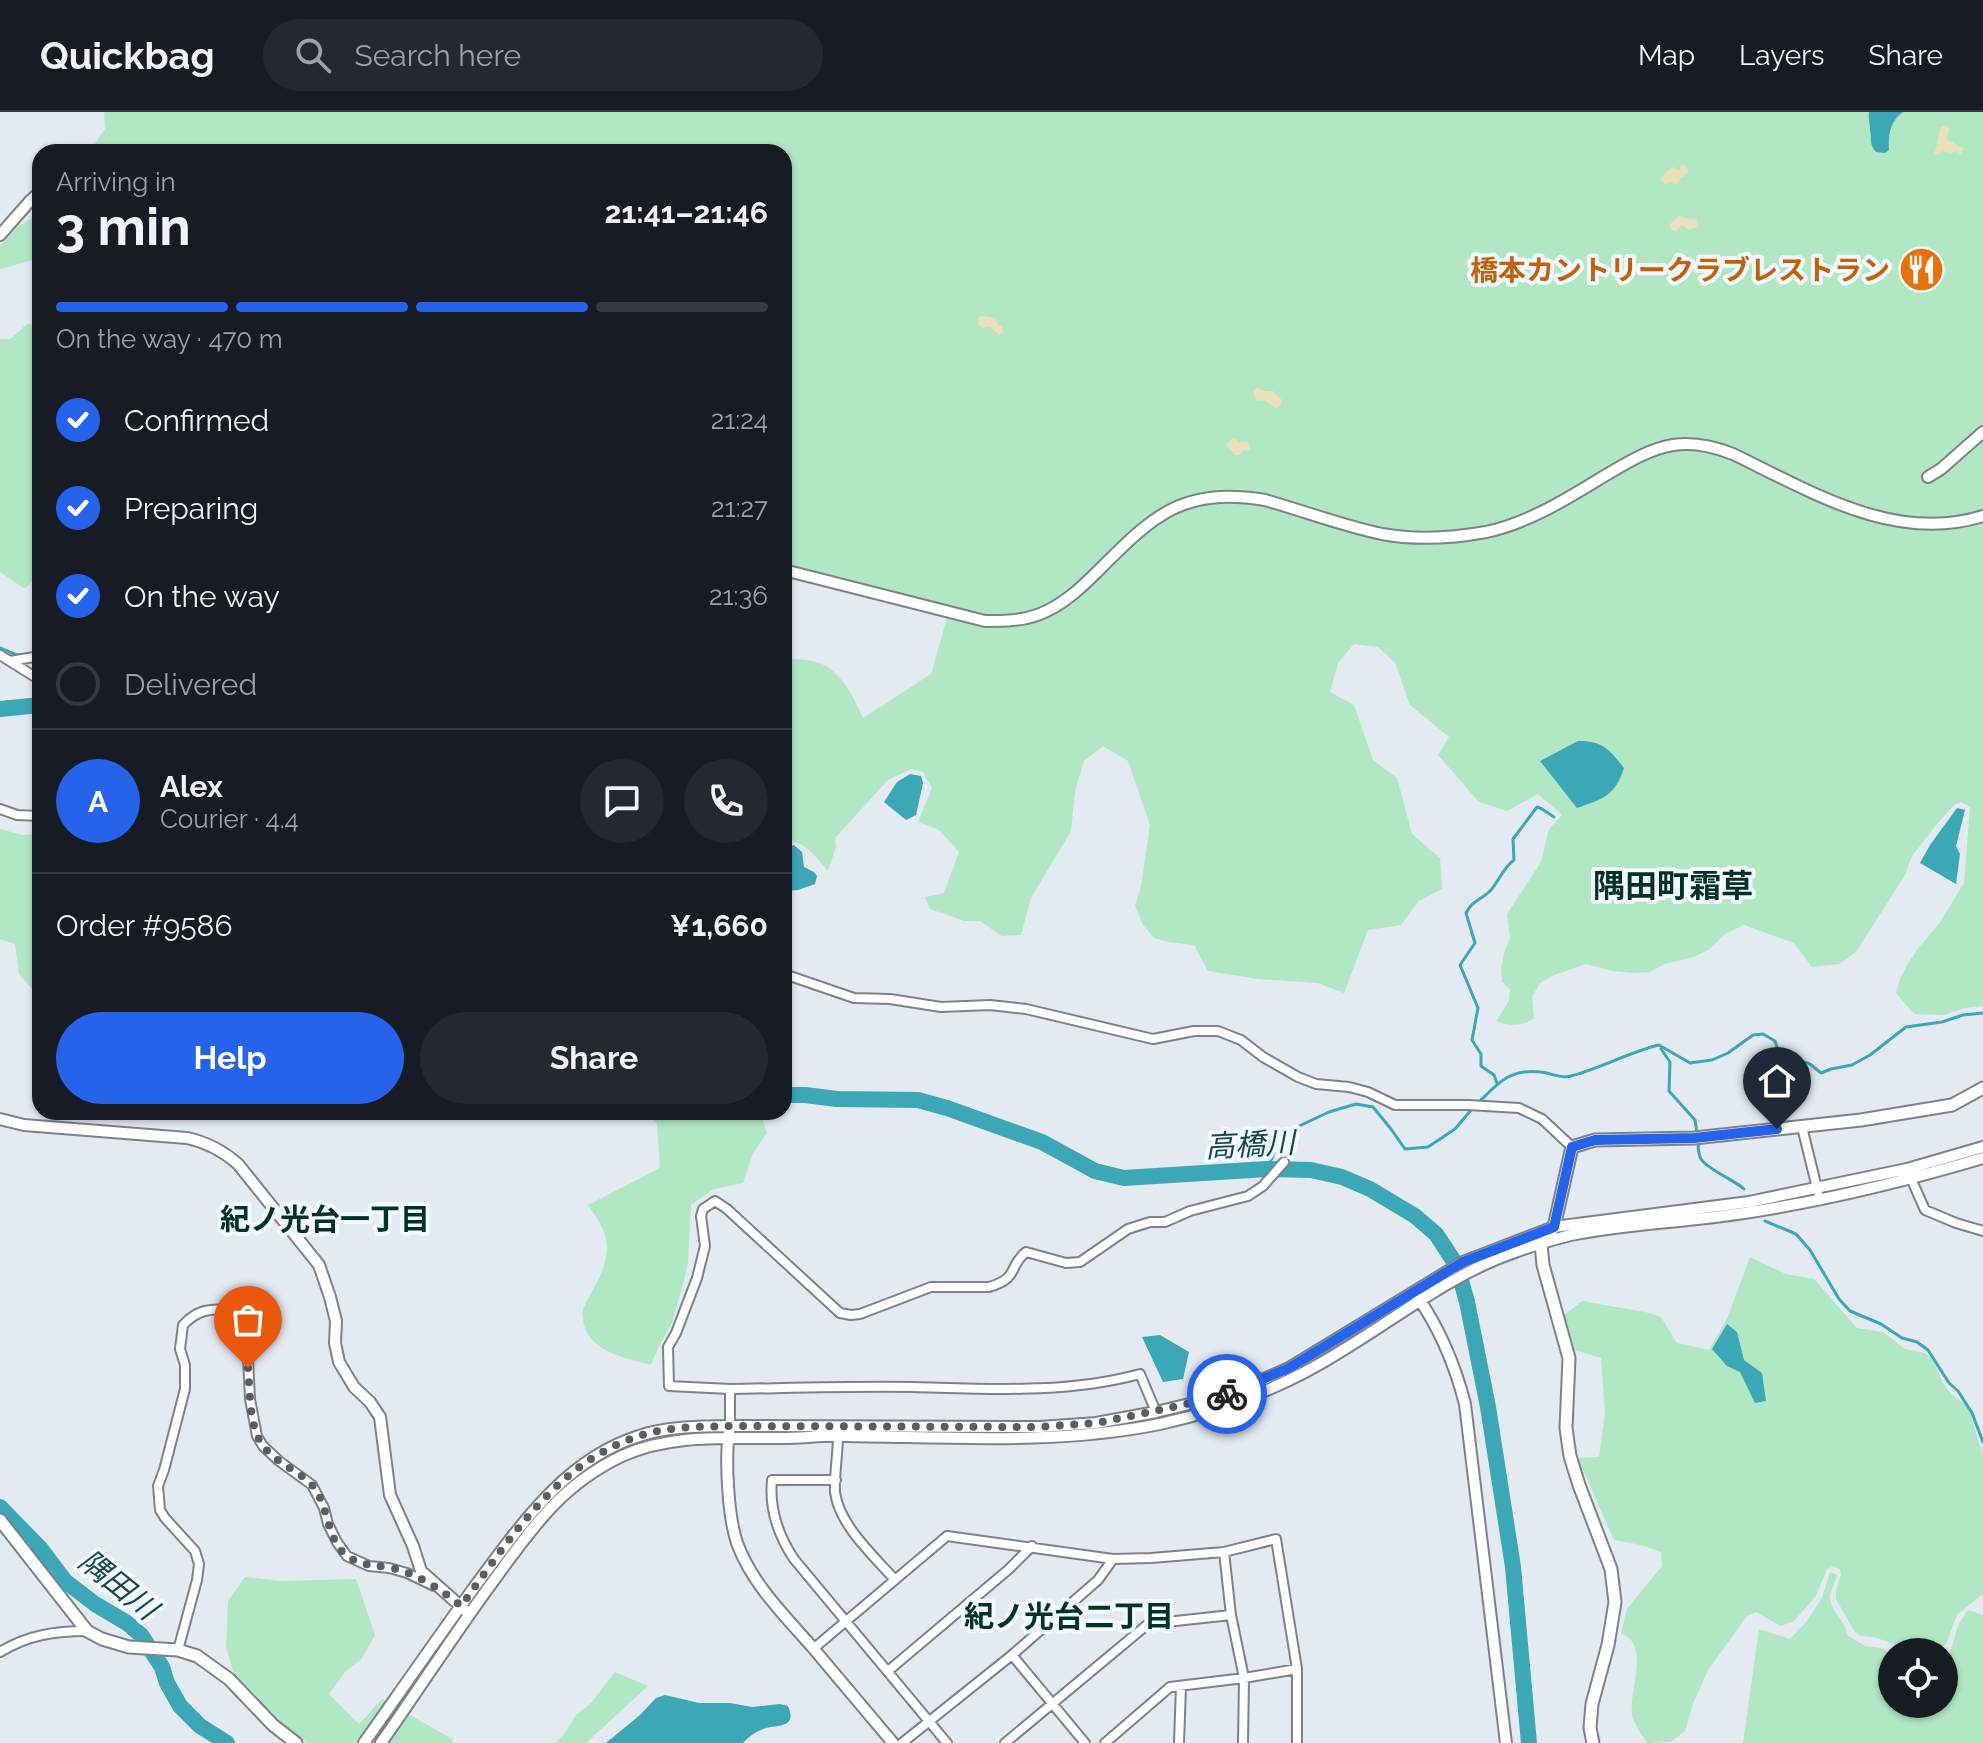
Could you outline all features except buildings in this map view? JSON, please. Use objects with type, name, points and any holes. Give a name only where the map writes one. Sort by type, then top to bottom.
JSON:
[{"type":"main road","points":[[1593,1743],[1590,1728],[1592,1704],[1608,1645],[1615,1602],[1611,1569],[1570,1456],[1566,1428],[1569,1358],[1543,1265],[1541,1244],[1554,1227],[1572,1147],[1595,1140],[1698,1137],[1861,1120],[1952,1105],[1983,1088]]},
{"type":"main road","points":[[0,1520],[87,1631],[129,1647],[178,1650],[197,1656],[220,1672],[273,1725],[296,1743]]},
{"type":"street","points":[[0,235],[32,200]]},
{"type":"street","points":[[1928,477],[1983,432]]},
{"type":"street","points":[[792,572],[985,621],[1017,620],[1042,614],[1058,605],[1079,590],[1157,516],[1198,500],[1223,496],[1248,497],[1384,534],[1455,537],[1488,532],[1520,522],[1646,454],[1672,445],[1690,444],[1733,454],[1840,504],[1878,518],[1934,524],[1983,516]]},
{"type":"street","points":[[0,655],[32,675]]},
{"type":"street","points":[[10,661],[32,657]]},
{"type":"street","points":[[0,809],[17,815],[32,816]]},
{"type":"street","points":[[792,977],[854,998],[890,999],[941,1007],[990,1005],[1026,1009],[1153,1039],[1194,1031],[1218,1031],[1241,1040],[1298,1077],[1316,1084],[1368,1092],[1395,1105],[1519,1108],[1542,1119],[1572,1147]]},
{"type":"street","points":[[0,1119],[24,1125],[187,1138],[215,1148],[238,1164],[319,1265],[336,1321],[335,1343],[339,1362],[354,1387],[380,1417],[390,1495],[421,1571],[465,1610]]},
{"type":"street","points":[[1802,1127],[1818,1194]]},
{"type":"street","points":[[1909,1174],[1983,1147]]},
{"type":"street","points":[[1434,1285],[1510,1253],[1573,1235],[1722,1216],[1983,1158]]},
{"type":"street","points":[[1156,1412],[1140,1374],[1113,1381],[1048,1388],[730,1389],[669,1386],[668,1347],[697,1278],[705,1246],[703,1209],[715,1201],[727,1209],[840,1313],[851,1315],[931,1287],[999,1285],[1008,1280],[1020,1256],[1026,1252],[1066,1263],[1080,1262],[1128,1229],[1150,1222],[1165,1222],[1190,1211],[1248,1196],[1263,1186],[1284,1162]]},
{"type":"street","points":[[1909,1174],[1925,1210],[1983,1231]]},
{"type":"street","points":[[364,1743],[465,1610],[552,1504],[573,1485],[621,1457],[644,1448],[708,1437],[1037,1438],[1088,1435],[1159,1424],[1250,1397],[1291,1379],[1338,1354],[1463,1262],[1554,1227],[1818,1194]]},
{"type":"street","points":[[381,1743],[523,1522],[554,1487],[609,1448],[640,1435],[687,1427],[1040,1427],[1096,1423],[1156,1412],[1210,1399],[1289,1368],[1417,1296]]},
{"type":"street","points":[[1417,1296],[1454,1364],[1465,1404],[1506,1743]]},
{"type":"street","points":[[178,1650],[199,1564],[195,1551],[160,1510],[158,1486],[185,1389],[185,1365],[180,1349],[183,1325],[190,1317],[208,1309],[229,1310],[244,1325],[250,1399],[257,1436],[279,1461],[312,1485],[328,1524],[347,1556],[369,1566],[407,1573],[437,1587]]},
{"type":"street","points":[[730,1389],[730,1503],[738,1546],[759,1584],[893,1743]]},
{"type":"street","points":[[838,1436],[836,1496],[844,1519],[895,1580]]},
{"type":"street","points":[[836,1480],[772,1480],[770,1495],[786,1546],[947,1743]]},
{"type":"street","points":[[813,1649],[947,1536],[1113,1559],[1224,1552],[1276,1539],[1297,1669],[1297,1743]]},
{"type":"street","points":[[888,1671],[1032,1546]]},
{"type":"street","points":[[1224,1552],[1231,1615],[1244,1678],[1243,1743]]},
{"type":"street","points":[[902,1743],[1012,1655],[1098,1580],[1113,1559]]},
{"type":"street","points":[[1005,1743],[1148,1624],[1231,1615]]},
{"type":"street","points":[[0,1652],[36,1635],[87,1631]]},
{"type":"street","points":[[1012,1655],[1085,1743]]},
{"type":"street","points":[[1105,1743],[1170,1687],[1297,1669]]},
{"type":"street","points":[[1179,1743],[1181,1686]]},
{"type":"green space","points":[[104,112],[1983,112],[1983,1006],[1944,1015],[1914,1014],[1896,993],[1907,965],[1939,924],[1964,883],[1970,807],[1961,802],[1954,805],[1912,856],[1905,875],[1856,952],[1839,964],[1812,967],[1794,943],[1744,925],[1725,934],[1710,949],[1694,957],[1665,964],[1650,972],[1612,971],[1586,964],[1552,976],[1540,983],[1532,997],[1534,1018],[1516,1025],[1496,1021],[1509,1001],[1510,989],[1502,982],[1501,968],[1510,938],[1507,914],[1541,862],[1549,829],[1562,815],[1538,794],[1507,811],[1479,802],[1438,755],[1449,737],[1410,705],[1395,663],[1378,647],[1354,644],[1338,663],[1330,692],[1354,705],[1373,760],[1397,778],[1412,834],[1440,858],[1442,889],[1419,901],[1401,925],[1368,930],[1344,993],[1318,983],[1258,979],[1208,971],[1194,945],[1154,938],[1143,925],[1135,905],[1141,887],[1150,825],[1128,761],[1103,746],[1084,761],[1075,791],[1071,831],[1031,898],[1021,935],[1002,936],[980,921],[964,921],[930,909],[925,897],[944,893],[959,852],[939,830],[918,822],[932,788],[923,772],[911,769],[888,780],[835,838],[836,847],[828,871],[804,846],[792,841],[792,659],[816,662],[832,670],[845,685],[863,718],[931,674],[947,618],[792,578],[792,144],[95,144],[105,129]]},
{"type":"green space","points":[[32,218],[32,260],[0,269],[0,246],[17,227]]},
{"type":"green space","points":[[27,324],[32,324],[32,581],[25,589],[0,572],[0,339],[10,339]]},
{"type":"green space","points":[[0,829],[32,834],[32,989],[19,974],[15,944],[0,939]]},
{"type":"green space","points":[[653,1120],[763,1120],[767,1133],[753,1153],[743,1183],[714,1189],[691,1205],[684,1281],[671,1325],[651,1365],[619,1356],[599,1346],[586,1330],[582,1314],[601,1273],[607,1250],[604,1232],[588,1205],[660,1168],[657,1124]]},
{"type":"green space","points":[[1750,1257],[1786,1274],[1814,1279],[1857,1328],[1883,1332],[1905,1349],[1925,1353],[1933,1360],[1951,1394],[1968,1406],[1983,1455],[1983,1594],[1957,1615],[1948,1638],[1861,1636],[1854,1631],[1836,1599],[1840,1569],[1827,1569],[1816,1596],[1794,1621],[1781,1626],[1756,1612],[1747,1616],[1708,1670],[1685,1731],[1671,1742],[1647,1743],[1632,1715],[1637,1666],[1635,1648],[1631,1640],[1621,1633],[1627,1609],[1662,1566],[1661,1552],[1614,1540],[1578,1458],[1599,1457],[1605,1413],[1601,1358],[1575,1350],[1564,1315],[1582,1301],[1650,1313],[1661,1317],[1677,1343],[1709,1350],[1727,1319]]},
{"type":"green space","points":[[1830,1572],[1837,1575],[1831,1601],[1847,1635],[1865,1646],[1878,1648],[1878,1718],[1958,1718],[1958,1638],[1954,1638],[1959,1623],[1968,1610],[1983,1615],[1983,1743],[1743,1743],[1759,1629],[1790,1639],[1822,1598]]},
{"type":"green space","points":[[245,1577],[281,1581],[356,1579],[375,1635],[361,1660],[345,1672],[329,1694],[359,1724],[382,1699],[454,1740],[452,1743],[308,1743],[292,1733],[234,1675],[226,1647],[228,1601]]},
{"type":"green space","points":[[615,1672],[648,1686],[586,1743],[555,1743],[576,1715],[591,1703]]},
{"type":"sand","points":[[1945,125],[1949,128],[1947,139],[1964,148],[1961,154],[1942,151],[1939,155],[1934,154],[1940,128]]},
{"type":"sand","points":[[1685,165],[1688,174],[1680,178],[1676,185],[1661,181],[1669,169],[1679,170]]},
{"type":"sand","points":[[1679,215],[1689,220],[1696,219],[1699,227],[1688,230],[1682,225],[1676,231],[1671,230],[1670,224]]},
{"type":"sand","points":[[979,317],[995,318],[998,325],[1003,327],[1002,334],[989,327],[982,328],[978,324]]},
{"type":"sand","points":[[1257,388],[1273,391],[1282,400],[1280,407],[1275,408],[1265,400],[1257,401],[1253,392]]},
{"type":"sand","points":[[1234,437],[1250,445],[1250,450],[1235,455],[1226,445]]},
{"type":"water","points":[[1869,112],[1903,112],[1893,124],[1889,150],[1885,153],[1876,152],[1872,147]]},
{"type":"water","points":[[1578,741],[1605,747],[1624,768],[1612,791],[1577,808],[1540,761]]},
{"type":"water","points":[[910,774],[921,776],[923,783],[916,815],[906,820],[884,802],[897,782]]},
{"type":"water","points":[[1957,808],[1965,810],[1956,846],[1960,854],[1956,884],[1920,863]]},
{"type":"water","points":[[792,846],[802,852],[804,867],[817,876],[815,884],[792,890]]},
{"type":"water","points":[[1727,1324],[1737,1332],[1744,1360],[1762,1373],[1766,1401],[1755,1403],[1740,1372],[1727,1366],[1712,1349]]},
{"type":"water","points":[[1160,1335],[1189,1352],[1183,1379],[1163,1382],[1142,1337]]},
{"type":"water","points":[[665,1695],[699,1703],[752,1707],[780,1704],[788,1706],[790,1718],[786,1724],[756,1732],[743,1743],[606,1743],[656,1698]]},
{"type":"waterway","points":[[0,648],[17,655],[28,654]]},
{"type":"waterway","name":"高橋川","points":[[0,709],[32,706]]},
{"type":"waterway","points":[[1497,1083],[1494,1075],[1481,1066],[1481,1054],[1472,1040],[1478,1008],[1460,965],[1475,943],[1466,913],[1490,891],[1514,860],[1513,839],[1537,807],[1554,817]]},
{"type":"waterway","points":[[1478,1103],[1505,1078],[1521,1072],[1567,1077],[1659,1045],[1690,1063],[1712,1060],[1753,1035],[1763,1034],[1775,1041],[1785,1058],[1810,1064],[1821,1073],[1852,1065],[1906,1027],[1983,1013]]},
{"type":"waterway","points":[[1661,1049],[1670,1062],[1669,1091],[1695,1120],[1697,1133]]},
{"type":"waterway","name":"高橋川","points":[[792,1095],[918,1100],[1042,1142],[1095,1171],[1124,1178],[1267,1169],[1311,1170],[1342,1177],[1370,1189],[1415,1216],[1436,1234],[1457,1266],[1488,1407],[1513,1567],[1529,1743]]},
{"type":"waterway","points":[[1267,1169],[1277,1147],[1297,1127],[1356,1104],[1373,1107],[1405,1149],[1428,1147],[1455,1129],[1472,1109]]},
{"type":"waterway","points":[[1698,1140],[1699,1155],[1704,1163],[1744,1189]]},
{"type":"waterway","points":[[1765,1221],[1796,1234],[1850,1311],[1928,1350],[1972,1413],[1983,1442]]},
{"type":"waterway","name":"隅田川","points":[[0,1507],[41,1549],[65,1581],[141,1635],[162,1667],[180,1706],[200,1726],[227,1743]]},
{"type":"way so far","points":[[248,1368],[257,1436],[279,1461],[312,1485],[328,1524],[347,1556],[369,1566],[416,1576],[437,1587],[461,1606],[523,1522],[554,1487],[609,1448],[640,1435],[687,1427],[730,1426],[1040,1427],[1096,1423],[1227,1394]]},
{"type":"place","name":"橋本カントリークラブレストラン","points":[[1921,270]]},
{"type":"district","name":"隅田町霜草","points":[[1673,886]]},
{"type":"district","name":"紀ノ光台一丁目","points":[[325,1220]]},
{"type":"district","name":"紀ノ光台二丁目","points":[[1069,1617]]},
{"type":"route","points":[[1227,1394],[1289,1368],[1463,1262],[1554,1227],[1572,1147],[1595,1140],[1694,1138],[1777,1129]]}]
